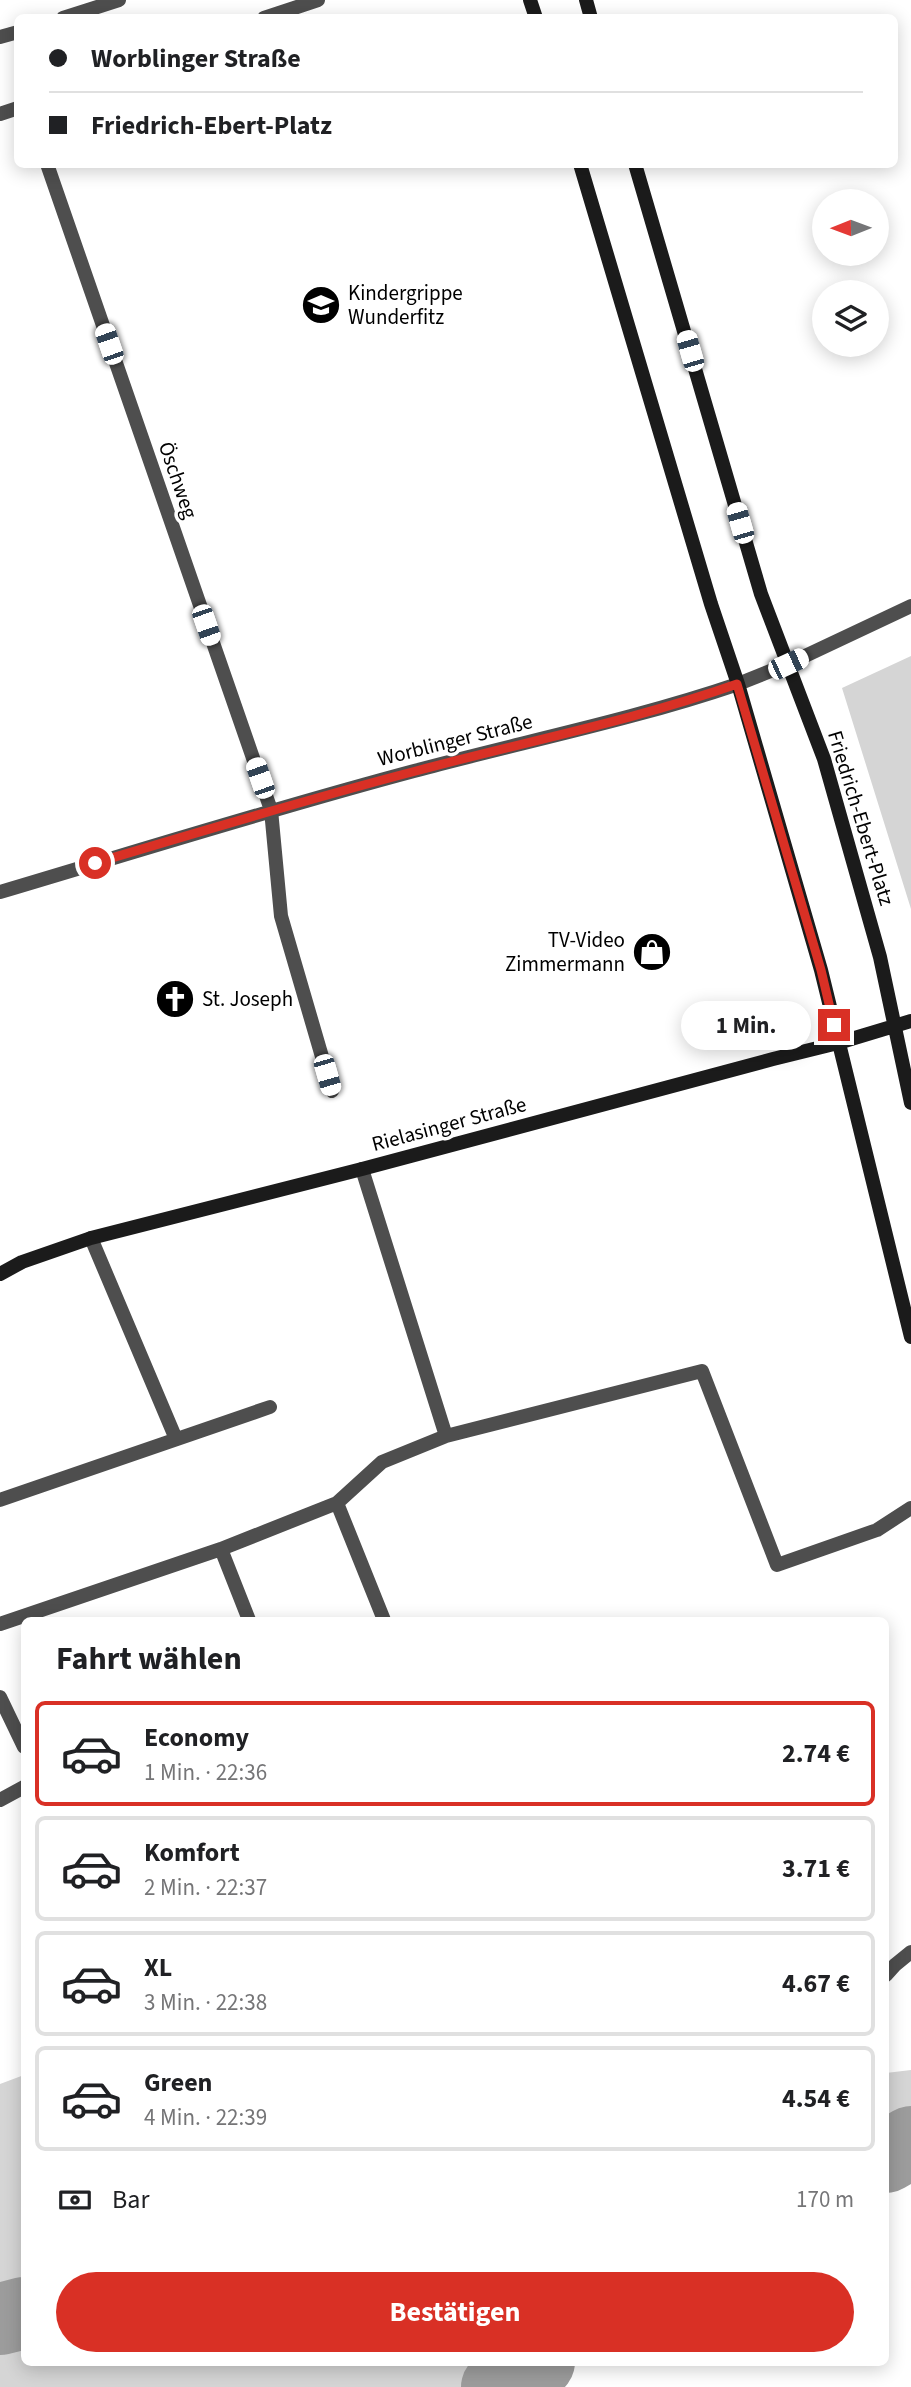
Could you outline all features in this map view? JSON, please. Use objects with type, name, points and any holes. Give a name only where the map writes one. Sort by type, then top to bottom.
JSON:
[{"type":"main road","points":[[581,168],[821,970],[911,1337]]},
{"type":"main road","name":"Friedrich-Ebert-Platz","points":[[636,168],[761,594],[824,759],[880,957],[911,1103]]},
{"type":"main road","name":"Rielasinger Straße","points":[[0,1274],[22,1262],[91,1238],[362,1169],[838,1043],[911,1021]]},
{"type":"street","points":[[75,14],[119,0]]},
{"type":"street","points":[[276,14],[318,0]]},
{"type":"street","name":"Öschweg","points":[[48,168],[271,810],[281,916],[332,1091]]},
{"type":"street","name":"Worblinger Straße","points":[[0,892],[271,810],[416,770],[682,704],[788,664],[911,606]]},
{"type":"street","points":[[362,1169],[446,1436]]},
{"type":"street","points":[[91,1238],[176,1439]]},
{"type":"street","points":[[0,1623],[221,1549],[337,1503],[382,1462],[446,1436],[702,1371],[777,1565],[877,1530],[911,1508]]},
{"type":"street","points":[[0,1500],[270,1406]]},
{"type":"street","points":[[337,1503],[383,1617]]},
{"type":"street","points":[[221,1549],[248,1617]]},
{"type":"street","points":[[0,1697],[21,1741]]},
{"type":"street","points":[[0,1801],[21,1789]]},
{"type":"street","points":[[889,1967],[911,1952]]},
{"type":"shaded area","points":[[911,656],[911,909],[842,688]]},
{"type":"shaded area","points":[[911,2070],[911,2142],[889,2155],[889,2073]]},
{"type":"shaded area","points":[[21,2076],[21,2366],[534,2366],[497,2387],[0,2387],[0,2084]]},
{"type":"waterway","points":[[889,2155],[911,2142]]},
{"type":"waterway","points":[[0,2319],[21,2314]]},
{"type":"waterway","points":[[497,2387],[532,2366]]},
{"type":"place","name":"Kindergrippe Wunderfitz","points":[[321,305]]},
{"type":"place","name":"TV-Video Zimmermann","points":[[652,952]]},
{"type":"place","name":"St. Joseph","points":[[175,999]]},
{"type":"route","points":[[95,863],[416,770],[682,704],[737,684],[821,970],[834,1025]]}]
